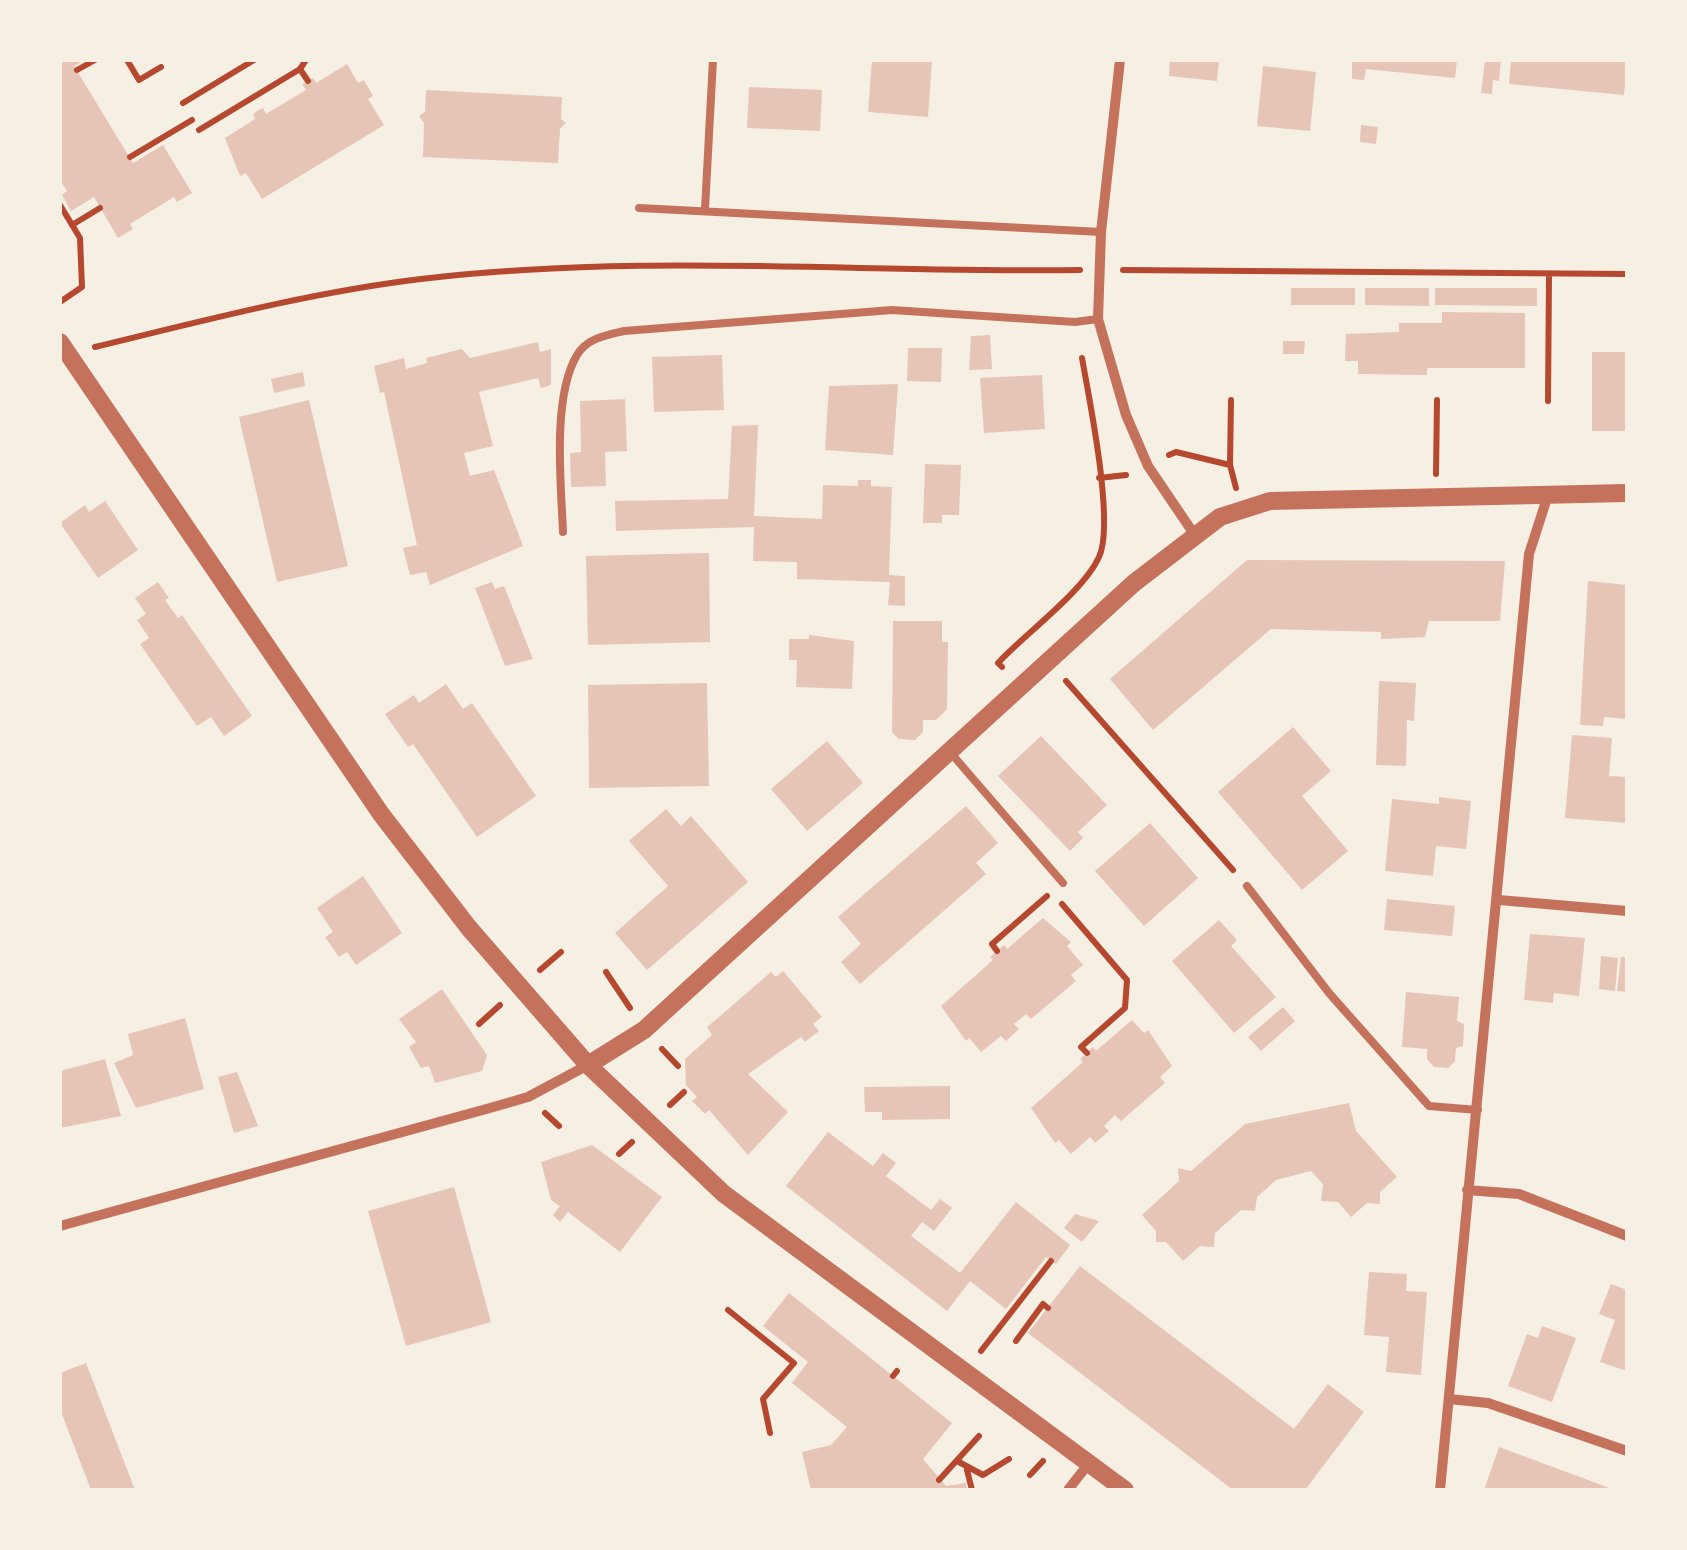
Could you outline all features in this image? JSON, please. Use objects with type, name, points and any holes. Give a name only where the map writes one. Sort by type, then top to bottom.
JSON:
[{"type":"street","points":[[1120,60],[1101,232],[1098,319],[1141,449],[1155,479],[1194,534]]},
{"type":"street","points":[[60,342],[381,814],[469,928],[588,1065],[724,1194],[1125,1490]]},
{"type":"street","points":[[60,1226],[490,1108],[528,1096],[588,1065],[644,1030],[1048,660],[1194,534],[1241,508],[1270,501],[1627,493]]},
{"type":"street","points":[[1440,1490],[1529,554],[1548,495]]},
{"type":"street","points":[[1499,900],[1627,911]]},
{"type":"street","points":[[1466,1190],[1519,1194],[1627,1236]]},
{"type":"street","points":[[1449,1400],[1488,1403],[1627,1451]]},
{"type":"street","points":[[1068,1490],[1090,1462]]},
{"type":"lane","points":[[705,209],[713,60]]},
{"type":"lane","points":[[640,208],[1101,232]]},
{"type":"lane","points":[[563,532],[560,469],[568,379],[578,352],[596,338],[719,322],[892,310],[1075,322],[1098,319]]},
{"type":"lane","points":[[950,752],[1063,882]]},
{"type":"lane","points":[[1247,886],[1329,992],[1429,1106],[1478,1110]]},
{"type":"path","points":[[77,70],[94,60]]},
{"type":"path","points":[[126,60],[139,80],[161,67]]},
{"type":"path","points":[[182,103],[254,60]]},
{"type":"path","points":[[199,130],[300,70],[306,60]]},
{"type":"path","points":[[300,70],[308,81]]},
{"type":"path","points":[[250,100],[257,111]]},
{"type":"path","points":[[130,157],[192,120]]},
{"type":"path","points":[[60,302],[82,287],[80,238],[62,205]]},
{"type":"path","points":[[72,225],[100,208]]},
{"type":"path","points":[[126,340],[339,292],[509,272],[729,266],[1627,274]]},
{"type":"path","points":[[1548,401],[1549,274]]},
{"type":"path","points":[[1020,686],[998,663],[1086,574],[1102,546],[1095,433],[1075,322]]},
{"type":"path","points":[[1231,400],[1230,465],[1241,508]]},
{"type":"path","points":[[1436,495],[1438,400]]},
{"type":"path","points":[[1048,660],[1247,886]]},
{"type":"path","points":[[997,951],[992,944],[1052,892],[1127,980],[1124,1008],[1081,1046],[1086,1053]]},
{"type":"path","points":[[990,1339],[1051,1260]]},
{"type":"path","points":[[1016,1342],[1044,1304],[1048,1308]]},
{"type":"path","points":[[728,1310],[794,1363],[763,1399],[770,1433]]},
{"type":"path","points":[[940,1480],[980,1436]]},
{"type":"path","points":[[957,1461],[974,1474],[991,1473],[1009,1459]]},
{"type":"path","points":[[966,1468],[972,1490]]},
{"type":"building","points":[[60,60],[85,60],[74,66],[133,163],[163,145],[192,193],[177,202],[174,197],[130,224],[133,229],[118,238],[94,197],[71,211],[62,195],[67,191],[60,180]]},
{"type":"building","points":[[872,60],[932,61],[928,117],[868,112]]},
{"type":"building","points":[[1170,60],[1219,60],[1217,81],[1169,76]]},
{"type":"building","points":[[1352,60],[1457,60],[1455,78],[1366,69],[1364,80],[1352,79]]},
{"type":"building","points":[[1485,60],[1501,60],[1499,81],[1493,80],[1492,94],[1481,93]]},
{"type":"building","points":[[1511,60],[1627,62],[1624,95],[1509,84]]},
{"type":"building","points":[[347,64],[358,83],[364,80],[373,96],[368,99],[384,125],[262,199],[246,173],[240,176],[225,138],[255,119],[253,114],[257,111],[263,108],[266,114],[306,90],[302,84],[313,78],[316,83]]},
{"type":"building","points":[[1263,66],[1316,72],[1310,131],[1257,126]]},
{"type":"building","points":[[749,87],[822,90],[820,131],[747,128]]},
{"type":"building","points":[[426,90],[562,97],[561,119],[566,123],[560,129],[558,163],[423,157],[424,123],[419,116],[425,112]]},
{"type":"building","points":[[1361,125],[1378,127],[1376,144],[1360,142]]},
{"type":"building","points":[[1291,288],[1355,288],[1355,305],[1291,305]]},
{"type":"building","points":[[1365,288],[1429,288],[1429,306],[1365,305]]},
{"type":"building","points":[[1435,288],[1537,288],[1537,306],[1435,305]]},
{"type":"building","points":[[1442,312],[1525,313],[1525,368],[1427,368],[1427,375],[1358,374],[1358,361],[1345,361],[1346,334],[1399,332],[1399,323],[1442,323]]},
{"type":"building","points":[[990,335],[992,369],[969,370],[971,336]]},
{"type":"building","points":[[1283,341],[1305,341],[1304,354],[1283,354]]},
{"type":"building","points":[[538,342],[540,352],[551,349],[551,385],[541,388],[538,378],[479,392],[493,446],[464,453],[470,476],[494,470],[523,546],[430,585],[426,572],[410,575],[403,548],[417,545],[384,392],[380,393],[374,366],[404,358],[406,369],[427,363],[426,358],[462,349],[470,358]]},
{"type":"building","points":[[908,348],[942,348],[941,382],[907,381]]},
{"type":"building","points":[[1592,352],[1627,352],[1627,431],[1592,431]]},
{"type":"building","points":[[722,355],[724,410],[654,412],[652,357]]},
{"type":"building","points":[[303,372],[305,386],[274,393],[271,379]]},
{"type":"building","points":[[1042,375],[1045,429],[984,433],[980,378]]},
{"type":"building","points":[[898,384],[893,455],[825,450],[829,386]]},
{"type":"building","points":[[625,399],[627,451],[605,452],[606,486],[571,487],[570,453],[581,452],[580,401]]},
{"type":"building","points":[[309,400],[348,566],[277,582],[239,417]]},
{"type":"building","points":[[758,425],[754,516],[822,519],[823,485],[858,486],[858,480],[871,480],[871,486],[892,487],[889,575],[905,576],[905,606],[888,605],[890,582],[797,579],[797,562],[753,561],[754,527],[616,531],[615,501],[728,499],[732,426]]},
{"type":"building","points":[[925,464],[961,465],[959,515],[942,515],[942,523],[923,523]]},
{"type":"building","points":[[105,501],[138,550],[98,578],[60,523],[85,505],[89,512]]},
{"type":"building","points":[[709,553],[710,642],[588,645],[586,556]]},
{"type":"building","points":[[1247,560],[1505,561],[1500,621],[1429,621],[1425,637],[1381,639],[1381,632],[1271,629],[1153,730],[1110,679]]},
{"type":"building","points":[[1588,581],[1627,585],[1627,719],[1604,717],[1603,726],[1580,725]]},
{"type":"building","points":[[158,582],[169,598],[165,600],[178,618],[182,615],[252,716],[224,736],[211,717],[197,726],[140,644],[149,638],[137,620],[146,614],[135,598]]},
{"type":"building","points":[[492,582],[495,589],[504,586],[533,659],[505,666],[475,588]]},
{"type":"building","points":[[893,621],[942,621],[942,642],[948,642],[947,709],[936,720],[923,720],[923,732],[915,740],[899,739],[892,732]]},
{"type":"building","points":[[809,635],[854,641],[852,689],[796,687],[797,660],[789,660],[789,639],[809,639]]},
{"type":"building","points":[[1379,681],[1416,683],[1414,721],[1407,720],[1406,766],[1376,765]]},
{"type":"building","points":[[707,683],[709,786],[589,788],[588,685]]},
{"type":"building","points":[[446,684],[463,709],[472,703],[536,796],[477,837],[413,744],[408,747],[385,714],[414,695],[419,703]]},
{"type":"building","points":[[1293,727],[1331,771],[1302,796],[1348,851],[1302,890],[1218,792]]},
{"type":"building","points":[[1572,735],[1612,738],[1609,776],[1627,777],[1627,823],[1565,818]]},
{"type":"building","points":[[1041,736],[1107,805],[1078,832],[1083,838],[1070,851],[998,776]]},
{"type":"building","points":[[827,741],[863,783],[807,831],[771,789]]},
{"type":"building","points":[[1439,797],[1471,801],[1466,849],[1436,846],[1433,876],[1385,871],[1392,799],[1439,804]]},
{"type":"building","points":[[966,806],[998,843],[976,863],[986,874],[860,984],[841,962],[861,944],[838,917]]},
{"type":"building","points":[[666,809],[681,826],[691,816],[748,882],[647,970],[615,933],[668,886],[629,841]]},
{"type":"building","points":[[1150,823],[1198,878],[1144,926],[1095,871]]},
{"type":"building","points":[[363,876],[402,933],[356,965],[347,952],[339,957],[325,937],[333,932],[317,908]]},
{"type":"building","points":[[1387,899],[1455,906],[1452,936],[1384,930]]},
{"type":"building","points":[[1043,918],[1071,942],[1067,946],[1083,965],[1071,975],[1076,981],[1031,1019],[1026,1014],[1014,1024],[1019,1029],[1006,1041],[1001,1036],[981,1052],[969,1038],[966,1041],[941,1006],[993,960],[990,957],[1004,945],[1007,949]]},
{"type":"building","points":[[1219,920],[1237,940],[1231,946],[1276,997],[1234,1033],[1172,961]]},
{"type":"building","points":[[1530,934],[1585,938],[1579,996],[1554,993],[1553,1003],[1524,1000]]},
{"type":"building","points":[[1601,956],[1618,958],[1615,991],[1599,989]]},
{"type":"building","points":[[1621,957],[1627,958],[1627,992],[1617,991]]},
{"type":"building","points":[[783,971],[822,1017],[813,1024],[819,1031],[805,1042],[801,1037],[748,1074],[788,1112],[748,1155],[709,1110],[705,1114],[692,1101],[697,1097],[686,1085],[685,1059],[712,1035],[707,1027],[771,972],[776,977]]},
{"type":"building","points":[[442,989],[487,1055],[482,1071],[435,1083],[429,1066],[421,1068],[409,1047],[416,1042],[399,1019]]},
{"type":"building","points":[[1406,992],[1459,997],[1457,1021],[1464,1024],[1463,1046],[1456,1048],[1455,1061],[1448,1068],[1434,1067],[1427,1059],[1427,1049],[1402,1047]]},
{"type":"building","points":[[1283,1007],[1295,1021],[1261,1051],[1248,1037]]},
{"type":"building","points":[[185,1018],[204,1089],[136,1108],[114,1063],[133,1055],[128,1034]]},
{"type":"building","points":[[1132,1020],[1144,1033],[1148,1030],[1172,1066],[1160,1077],[1165,1083],[1121,1121],[1115,1115],[1104,1126],[1109,1131],[1095,1143],[1090,1137],[1071,1154],[1059,1140],[1055,1143],[1031,1108],[1083,1062],[1080,1059],[1093,1047],[1096,1051]]},
{"type":"building","points":[[105,1059],[121,1116],[60,1128],[60,1071]]},
{"type":"building","points":[[237,1072],[258,1126],[234,1133],[218,1077]]},
{"type":"building","points":[[950,1086],[950,1119],[882,1120],[882,1112],[865,1112],[864,1087]]},
{"type":"building","points":[[1349,1103],[1356,1131],[1397,1177],[1380,1192],[1380,1204],[1367,1203],[1351,1217],[1338,1202],[1321,1201],[1323,1184],[1311,1171],[1276,1180],[1257,1197],[1255,1211],[1241,1210],[1215,1233],[1214,1247],[1200,1246],[1183,1261],[1166,1242],[1156,1242],[1156,1231],[1142,1215],[1179,1181],[1178,1168],[1191,1171],[1245,1124]]},
{"type":"building","points":[[828,1132],[873,1166],[883,1153],[896,1163],[886,1176],[931,1210],[940,1199],[952,1208],[934,1231],[922,1222],[911,1236],[960,1273],[1016,1202],[1070,1245],[1056,1264],[1046,1257],[1006,1309],[970,1281],[947,1311],[786,1186]]},
{"type":"building","points":[[592,1145],[662,1197],[620,1252],[568,1212],[560,1222],[553,1215],[560,1206],[551,1200],[541,1162]]},
{"type":"building","points":[[454,1187],[491,1322],[406,1346],[368,1211]]},
{"type":"building","points":[[1075,1214],[1099,1221],[1082,1242],[1064,1228]]},
{"type":"building","points":[[1080,1266],[1294,1429],[1328,1384],[1364,1412],[1305,1490],[1233,1490],[1028,1333]]},
{"type":"building","points":[[1369,1272],[1407,1274],[1406,1291],[1427,1292],[1421,1375],[1386,1372],[1389,1337],[1364,1335]]},
{"type":"building","points":[[1611,1284],[1627,1290],[1627,1371],[1600,1362],[1615,1320],[1599,1314]]},
{"type":"building","points":[[789,1293],[952,1423],[923,1459],[946,1486],[966,1483],[967,1490],[811,1490],[802,1452],[831,1445],[847,1427],[792,1383],[808,1362],[763,1326]]},
{"type":"building","points":[[1542,1326],[1576,1338],[1552,1402],[1508,1386],[1527,1334],[1538,1338]]},
{"type":"building","points":[[86,1363],[135,1490],[91,1490],[60,1409],[60,1373]]},
{"type":"building","points":[[1499,1447],[1615,1490],[1484,1490]]}]
